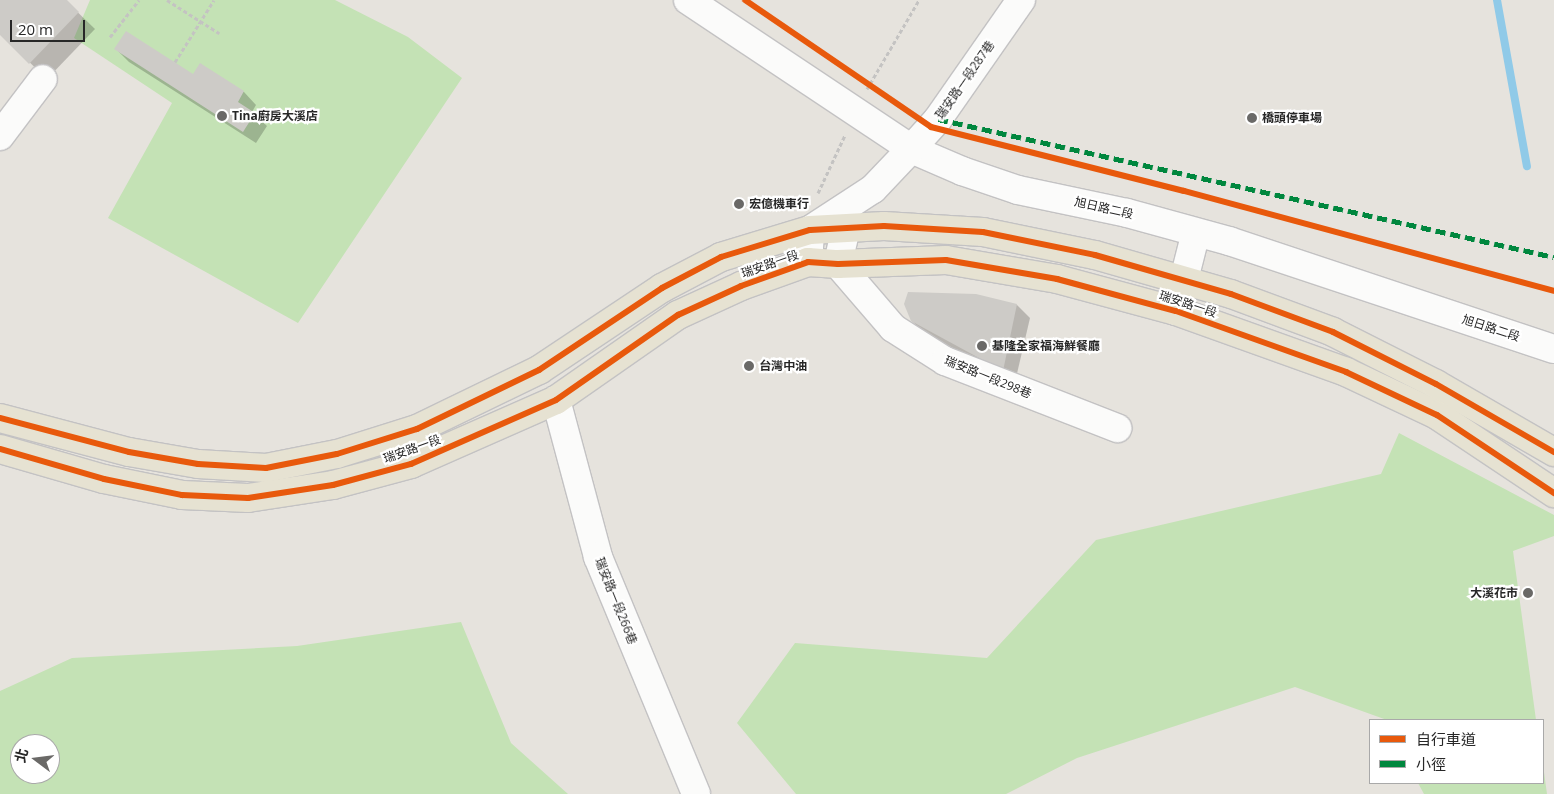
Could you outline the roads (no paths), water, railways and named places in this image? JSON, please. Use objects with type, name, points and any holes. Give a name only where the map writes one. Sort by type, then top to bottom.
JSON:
[{"type":"main road","name":"瑞安路一段","points":[[0,418],[129,452],[198,464],[266,468],[338,454],[417,429],[539,370],[662,288],[721,257],[810,230],[884,226],[984,232],[1095,255],[1182,280],[1333,332],[1436,384],[1554,452]]},
{"type":"main road","name":"瑞安路一段","points":[[0,449],[113,481],[182,495],[248,498],[333,485],[411,464],[556,400],[678,315],[741,286],[808,262],[838,264],[946,260],[1057,279],[1176,310],[1346,372],[1437,415],[1554,493]]},
{"type":"street","name":"旭日路二段","points":[[688,0],[911,149],[1018,190],[1196,232],[1554,349]]},
{"type":"street","name":"瑞安路一段287巷","points":[[810,230],[873,189],[911,149],[938,119],[1021,0]]},
{"type":"street","points":[[0,136],[43,80]]},
{"type":"street","points":[[838,264],[846,228]]},
{"type":"street","points":[[808,262],[810,230]]},
{"type":"street","points":[[1176,310],[1182,280],[1196,232]]},
{"type":"street","name":"瑞安路一段298巷","points":[[838,264],[893,328],[945,361],[1117,428]]},
{"type":"street","name":"瑞安路一段266巷","points":[[556,400],[598,557],[696,794]]},
{"type":"waterway","points":[[1497,0],[1527,166]]},
{"type":"place","name":"Tina廚房大溪店","points":[[222,116]]},
{"type":"place","name":"橋頭停車場","points":[[1252,118]]},
{"type":"place","name":"宏億機車行","points":[[739,204]]},
{"type":"place","name":"基隆全家福海鮮餐廳","points":[[982,346]]},
{"type":"place","name":"台灣中油","points":[[749,366]]},
{"type":"place","name":"大溪花市","points":[[1528,593]]}]
